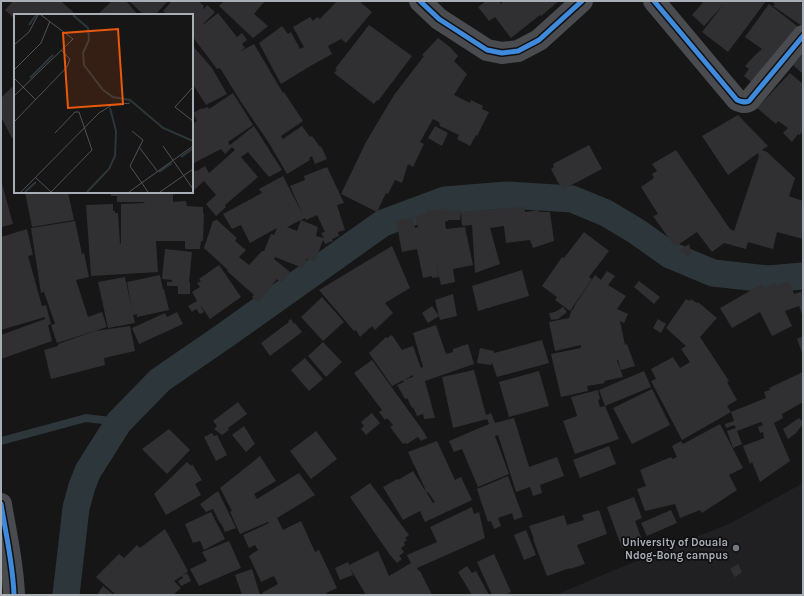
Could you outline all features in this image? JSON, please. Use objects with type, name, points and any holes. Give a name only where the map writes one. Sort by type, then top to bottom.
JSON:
[{"type":"street","points":[[420,1],[439,19],[487,50],[502,53],[518,50],[539,40],[582,1]]},
{"type":"street","points":[[654,1],[738,100],[742,102],[749,101],[803,36]]},
{"type":"street","points":[[1,504],[14,577],[14,595]]},
{"type":"shaded area","name":"University of Douala Ndog-Bong campus","points":[[803,483],[803,595],[556,595],[731,523]]},
{"type":"building","points":[[13,1],[61,1],[74,13],[14,14],[14,18],[5,10]]},
{"type":"building","points":[[112,1],[126,1],[137,14],[98,14]]},
{"type":"building","points":[[129,1],[168,1],[156,14],[143,14]]},
{"type":"building","points":[[172,1],[198,1],[204,6],[204,9],[207,5],[215,12],[203,24],[218,13],[237,37],[242,33],[247,40],[242,44],[245,48],[239,52],[254,44],[283,93],[284,92],[303,121],[281,136],[283,139],[302,126],[310,137],[312,136],[320,147],[321,146],[327,159],[315,164],[312,156],[309,158],[310,160],[287,174],[269,143],[220,68],[217,69],[193,37],[193,14],[166,14],[163,11]]},
{"type":"building","points":[[224,1],[265,1],[254,14],[268,26],[253,38],[219,6]]},
{"type":"building","points":[[337,1],[359,1],[372,12],[346,43],[341,39],[328,46],[332,54],[281,84],[259,43],[282,26],[288,34],[291,32],[300,49],[304,47],[293,27],[310,17],[313,21],[317,17],[320,19]]},
{"type":"building","points":[[486,1],[499,1],[501,4],[504,1],[559,1],[511,38],[495,17],[489,21],[478,7]]},
{"type":"building","points":[[704,1],[766,1],[728,52],[702,32],[723,5],[704,26],[692,15]]},
{"type":"building","points":[[771,1],[799,1],[803,4],[803,25],[802,26],[773,6],[775,4]]},
{"type":"building","points":[[769,4],[802,30],[757,87],[744,76],[749,69],[745,66],[762,49],[745,37]]},
{"type":"building","points":[[369,25],[412,56],[378,101],[377,100],[374,104],[334,73],[337,70],[335,69]]},
{"type":"building","points":[[438,38],[450,47],[458,56],[454,61],[467,74],[454,95],[470,103],[471,100],[483,106],[482,109],[489,112],[477,136],[476,135],[470,146],[457,139],[459,135],[440,126],[439,122],[433,119],[420,142],[424,144],[413,167],[408,164],[402,183],[395,180],[388,194],[386,193],[377,212],[341,194],[366,142],[394,95],[424,56],[422,55]]},
{"type":"building","points":[[193,46],[212,68],[227,94],[206,105],[193,85]]},
{"type":"building","points":[[803,54],[803,74],[793,65]]},
{"type":"building","points":[[790,73],[803,84],[803,131],[800,135],[798,134],[792,142],[783,133],[788,128],[778,121],[776,124],[757,108]]},
{"type":"building","points":[[14,86],[14,137],[12,138],[1,117],[1,98]]},
{"type":"building","points":[[233,93],[253,125],[228,142],[230,145],[254,126],[282,170],[269,177],[248,152],[241,157],[258,177],[225,205],[226,207],[216,216],[206,204],[216,195],[204,181],[193,191],[193,173],[205,166],[209,173],[235,150],[232,147],[225,154],[221,149],[193,163],[193,123],[197,121],[193,113],[202,108],[208,107],[209,109]]},
{"type":"building","points":[[738,115],[768,146],[762,150],[767,152],[795,178],[789,196],[803,201],[803,239],[777,232],[773,249],[748,242],[746,249],[724,243],[712,252],[697,232],[675,247],[653,216],[658,214],[641,187],[654,178],[652,174],[657,171],[652,164],[676,150],[730,229],[734,231],[759,156],[758,153],[728,175],[702,136]]},
{"type":"building","points":[[435,126],[448,133],[442,146],[428,138]]},
{"type":"building","points":[[589,145],[602,169],[562,190],[551,169],[554,167],[553,164]]},
{"type":"building","points":[[327,167],[344,203],[337,205],[345,230],[338,232],[339,236],[332,239],[333,241],[325,244],[323,240],[315,262],[307,259],[303,268],[275,257],[274,259],[290,272],[281,283],[277,279],[258,303],[252,297],[254,295],[204,248],[213,221],[216,219],[237,238],[235,241],[246,250],[239,257],[249,265],[262,251],[264,251],[271,234],[274,235],[277,228],[250,243],[241,225],[232,229],[223,214],[262,193],[259,189],[283,176],[303,215],[290,186],[305,180],[304,176]],"holes":[[[317,215],[325,232],[321,233],[324,238],[316,236],[318,227],[301,220],[305,218],[306,220]],[[301,220],[297,231],[287,227]]]},
{"type":"building","points":[[1,180],[13,224],[1,227]]},
{"type":"building","points":[[25,193],[68,193],[74,220],[32,227]]},
{"type":"building","points":[[111,193],[173,193],[173,202],[186,201],[187,206],[203,207],[203,241],[201,241],[200,249],[185,249],[185,241],[156,241],[158,272],[91,276],[86,205],[113,204],[113,211],[118,213],[120,244],[121,204],[145,203],[117,202],[117,196],[111,196]]},
{"type":"building","points":[[524,207],[525,212],[539,210],[539,212],[550,212],[554,241],[533,248],[530,240],[506,243],[504,226],[490,228],[500,264],[475,273],[472,225],[462,226],[461,212]]},
{"type":"building","points":[[445,208],[446,210],[450,209],[450,211],[461,211],[460,220],[449,220],[445,222],[446,229],[465,227],[473,265],[453,269],[455,282],[441,285],[435,258],[439,277],[432,278],[432,276],[423,278],[417,249],[402,252],[396,221],[412,217],[415,228],[418,227],[415,216],[423,215],[423,213],[427,213],[426,211],[429,210]]},
{"type":"building","points":[[75,221],[82,254],[84,253],[89,277],[76,280],[88,317],[102,312],[107,327],[57,343],[51,325],[55,324],[44,292],[41,293],[31,228]]},
{"type":"building","points":[[27,229],[33,255],[28,256],[42,306],[46,305],[51,324],[48,325],[52,341],[1,359],[1,335],[45,319],[45,317],[1,330],[1,237]]},
{"type":"building","points":[[584,232],[609,251],[589,277],[592,279],[570,311],[555,300],[557,297],[542,286],[562,257],[564,258]]},
{"type":"building","points":[[689,244],[692,253],[687,256],[680,250]]},
{"type":"building","points":[[392,246],[410,288],[385,303],[393,313],[375,330],[372,326],[360,337],[356,330],[354,331],[319,290]]},
{"type":"building","points":[[165,249],[192,252],[189,282],[190,294],[178,294],[178,286],[167,286],[167,282],[172,282],[172,280],[162,279]]},
{"type":"building","points":[[219,265],[241,297],[210,319],[201,306],[204,312],[200,314],[196,309],[192,312],[188,306],[197,301],[192,292],[200,287],[197,283],[201,281],[199,279]]},
{"type":"building","points":[[522,270],[529,296],[478,311],[472,286]]},
{"type":"building","points":[[607,271],[615,276],[608,285],[626,296],[617,309],[628,314],[624,323],[620,321],[625,345],[627,344],[635,366],[621,370],[617,360],[623,377],[604,381],[605,383],[587,386],[588,391],[561,397],[551,354],[581,348],[581,345],[555,351],[549,322],[569,318],[572,309],[573,310],[595,275],[601,280]]},
{"type":"building","points":[[160,275],[169,310],[137,317],[137,314],[133,315],[135,323],[108,328],[98,282],[125,277],[132,310],[127,282]]},
{"type":"building","points":[[639,281],[660,297],[654,304],[634,287]]},
{"type":"building","points":[[789,281],[794,294],[803,291],[803,317],[799,306],[785,311],[792,326],[772,336],[760,312],[732,328],[720,308],[762,284],[764,288],[776,283],[777,286]]},
{"type":"building","points":[[453,294],[457,316],[440,320],[435,300]]},
{"type":"building","points":[[322,297],[344,322],[323,341],[301,317]]},
{"type":"building","points":[[686,299],[690,301],[691,299],[697,303],[698,302],[717,318],[700,337],[729,381],[727,382],[737,400],[727,406],[731,412],[682,440],[651,381],[656,379],[651,369],[673,357],[680,368],[690,362],[681,349],[686,346],[666,328]]},
{"type":"building","points":[[432,306],[439,316],[428,323],[422,313]]},
{"type":"building","points":[[563,307],[567,312],[558,319],[551,320],[549,313],[555,312]]},
{"type":"building","points":[[177,312],[183,324],[139,344],[132,328],[165,313],[167,317]]},
{"type":"building","points":[[291,319],[302,332],[270,356],[261,343]]},
{"type":"building","points":[[658,319],[666,324],[661,333],[653,328]]},
{"type":"building","points":[[436,325],[446,354],[453,352],[453,349],[468,344],[474,364],[425,381],[435,418],[424,419],[423,414],[417,416],[413,407],[412,408],[407,398],[405,399],[397,385],[404,382],[403,380],[392,386],[369,353],[386,337],[387,338],[392,335],[402,350],[413,346],[421,368],[423,367],[413,333]]},
{"type":"building","points":[[130,326],[135,351],[104,358],[105,365],[51,379],[44,350],[95,331]]},
{"type":"building","points":[[803,336],[803,355],[797,339]]},
{"type":"building","points":[[542,340],[549,363],[497,377],[492,362],[491,365],[477,363],[480,348],[494,351],[494,353]]},
{"type":"building","points":[[323,342],[342,362],[326,377],[308,356]]},
{"type":"building","points":[[305,358],[323,379],[309,391],[291,370]]},
{"type":"building","points":[[372,360],[427,438],[421,441],[418,437],[407,444],[403,444],[390,427],[393,425],[387,418],[385,420],[379,412],[382,410],[354,373]]},
{"type":"building","points":[[474,370],[486,415],[491,413],[495,423],[514,418],[529,467],[557,457],[564,476],[540,485],[542,493],[533,496],[530,487],[516,492],[498,435],[495,436],[509,474],[478,487],[462,449],[454,452],[449,441],[489,424],[487,419],[453,428],[442,377]]},
{"type":"building","points":[[539,371],[549,406],[509,417],[499,382]]},
{"type":"building","points":[[644,371],[651,387],[605,406],[599,390]]},
{"type":"building","points":[[803,372],[803,402],[782,414],[783,418],[774,423],[790,461],[760,482],[752,462],[750,464],[743,446],[764,438],[763,432],[760,433],[758,427],[763,425],[761,422],[737,431],[742,444],[733,448],[727,431],[736,428],[734,425],[726,428],[725,424],[734,421],[731,412],[766,398],[764,392],[770,390],[769,388]]},
{"type":"building","points":[[652,389],[670,425],[632,444],[613,408]]},
{"type":"building","points":[[598,390],[600,407],[605,406],[619,439],[575,454],[563,421],[577,416],[571,397]]},
{"type":"building","points":[[238,402],[247,414],[228,428],[229,430],[222,435],[214,429],[217,426],[213,421]]},
{"type":"building","points":[[372,413],[380,423],[366,435],[361,429],[364,426],[361,422]]},
{"type":"building","points":[[799,418],[803,424],[796,433],[788,439],[783,429]]},
{"type":"building","points":[[720,424],[743,468],[729,475],[737,490],[702,513],[700,510],[680,518],[675,504],[645,511],[637,489],[646,486],[640,470],[671,457],[672,459],[677,457],[672,446],[681,441],[683,444]]},
{"type":"building","points":[[244,426],[255,444],[246,452],[232,435]]},
{"type":"building","points":[[169,429],[190,450],[167,474],[142,449]]},
{"type":"building","points":[[316,431],[337,459],[311,479],[290,451]]},
{"type":"building","points":[[212,433],[214,436],[217,435],[227,455],[216,461],[204,437]]},
{"type":"building","points":[[437,441],[455,480],[461,477],[472,500],[425,522],[420,511],[403,520],[383,487],[413,471],[433,503],[435,502],[428,492],[427,493],[408,452]]},
{"type":"building","points":[[609,446],[616,464],[580,478],[573,460]]},
{"type":"building","points":[[260,456],[276,481],[254,494],[257,499],[299,473],[315,495],[277,518],[283,530],[301,521],[315,552],[319,550],[337,588],[326,593],[327,595],[263,595],[262,593],[278,584],[274,576],[261,582],[249,556],[258,550],[255,545],[249,548],[243,535],[269,523],[268,522],[240,534],[230,512],[232,511],[220,488]]},
{"type":"building","points":[[187,462],[191,466],[192,464],[202,480],[195,484],[201,495],[166,515],[154,494]]},
{"type":"building","points":[[508,476],[523,517],[514,520],[512,513],[498,518],[501,526],[494,529],[491,521],[488,522],[477,489]]},
{"type":"building","points":[[370,483],[409,535],[405,538],[407,540],[404,542],[405,545],[401,548],[404,552],[399,556],[402,559],[397,563],[350,497]]},
{"type":"building","points":[[218,491],[236,528],[225,532],[213,509],[206,512],[200,504]]},
{"type":"building","points":[[634,497],[642,518],[635,521],[642,540],[622,548],[607,507]]},
{"type":"building","points":[[472,507],[474,514],[479,512],[485,538],[417,568],[432,595],[366,595],[350,568],[353,575],[340,580],[335,568],[348,562],[349,565],[378,551],[389,576],[411,563],[407,555],[437,542],[430,527]]},
{"type":"building","points":[[599,510],[607,534],[577,545],[585,564],[547,576],[529,526],[564,515],[567,525],[584,520],[582,515]]},
{"type":"building","points":[[671,510],[677,523],[647,536],[641,523]]},
{"type":"building","points":[[211,512],[225,539],[204,550],[200,541],[193,543],[185,524]]},
{"type":"building","points":[[165,529],[188,571],[174,581],[181,588],[173,595],[116,595],[96,577],[119,554],[124,558],[137,545],[140,548]]},
{"type":"building","points":[[526,530],[536,555],[524,560],[514,535]]},
{"type":"building","points":[[229,541],[241,568],[199,586],[190,569],[207,561],[202,552]]},
{"type":"building","points":[[494,554],[511,592],[505,595],[492,595],[477,562]]},
{"type":"building","points":[[738,564],[742,572],[735,577],[730,569]]},
{"type":"building","points":[[467,566],[472,573],[476,571],[489,595],[472,595],[458,572]]},
{"type":"building","points":[[252,569],[260,595],[242,595],[235,575]]},
{"type":"building","points":[[187,573],[191,581],[181,586],[178,581],[183,578],[182,576]]},
{"type":"building","points":[[103,586],[114,595],[97,595]]},
{"type":"waterway","points":[[66,595],[76,508],[82,486],[88,471],[119,422],[160,380],[383,223],[445,200],[507,195],[572,199],[606,213],[636,231],[670,255],[713,273],[768,279],[803,276]]},
{"type":"waterway","points":[[1,441],[86,418],[119,422]]},
{"type":"cycle path","points":[[420,1],[439,19],[487,50],[502,53],[518,51],[539,40],[582,1]]},
{"type":"cycle path","points":[[654,1],[737,100],[742,102],[749,101],[803,36]]},
{"type":"cycle path","points":[[1,504],[11,561],[14,595]]},
{"type":"place","name":"University of Douala Ndog-Bong campus","points":[[736,548]]}]
